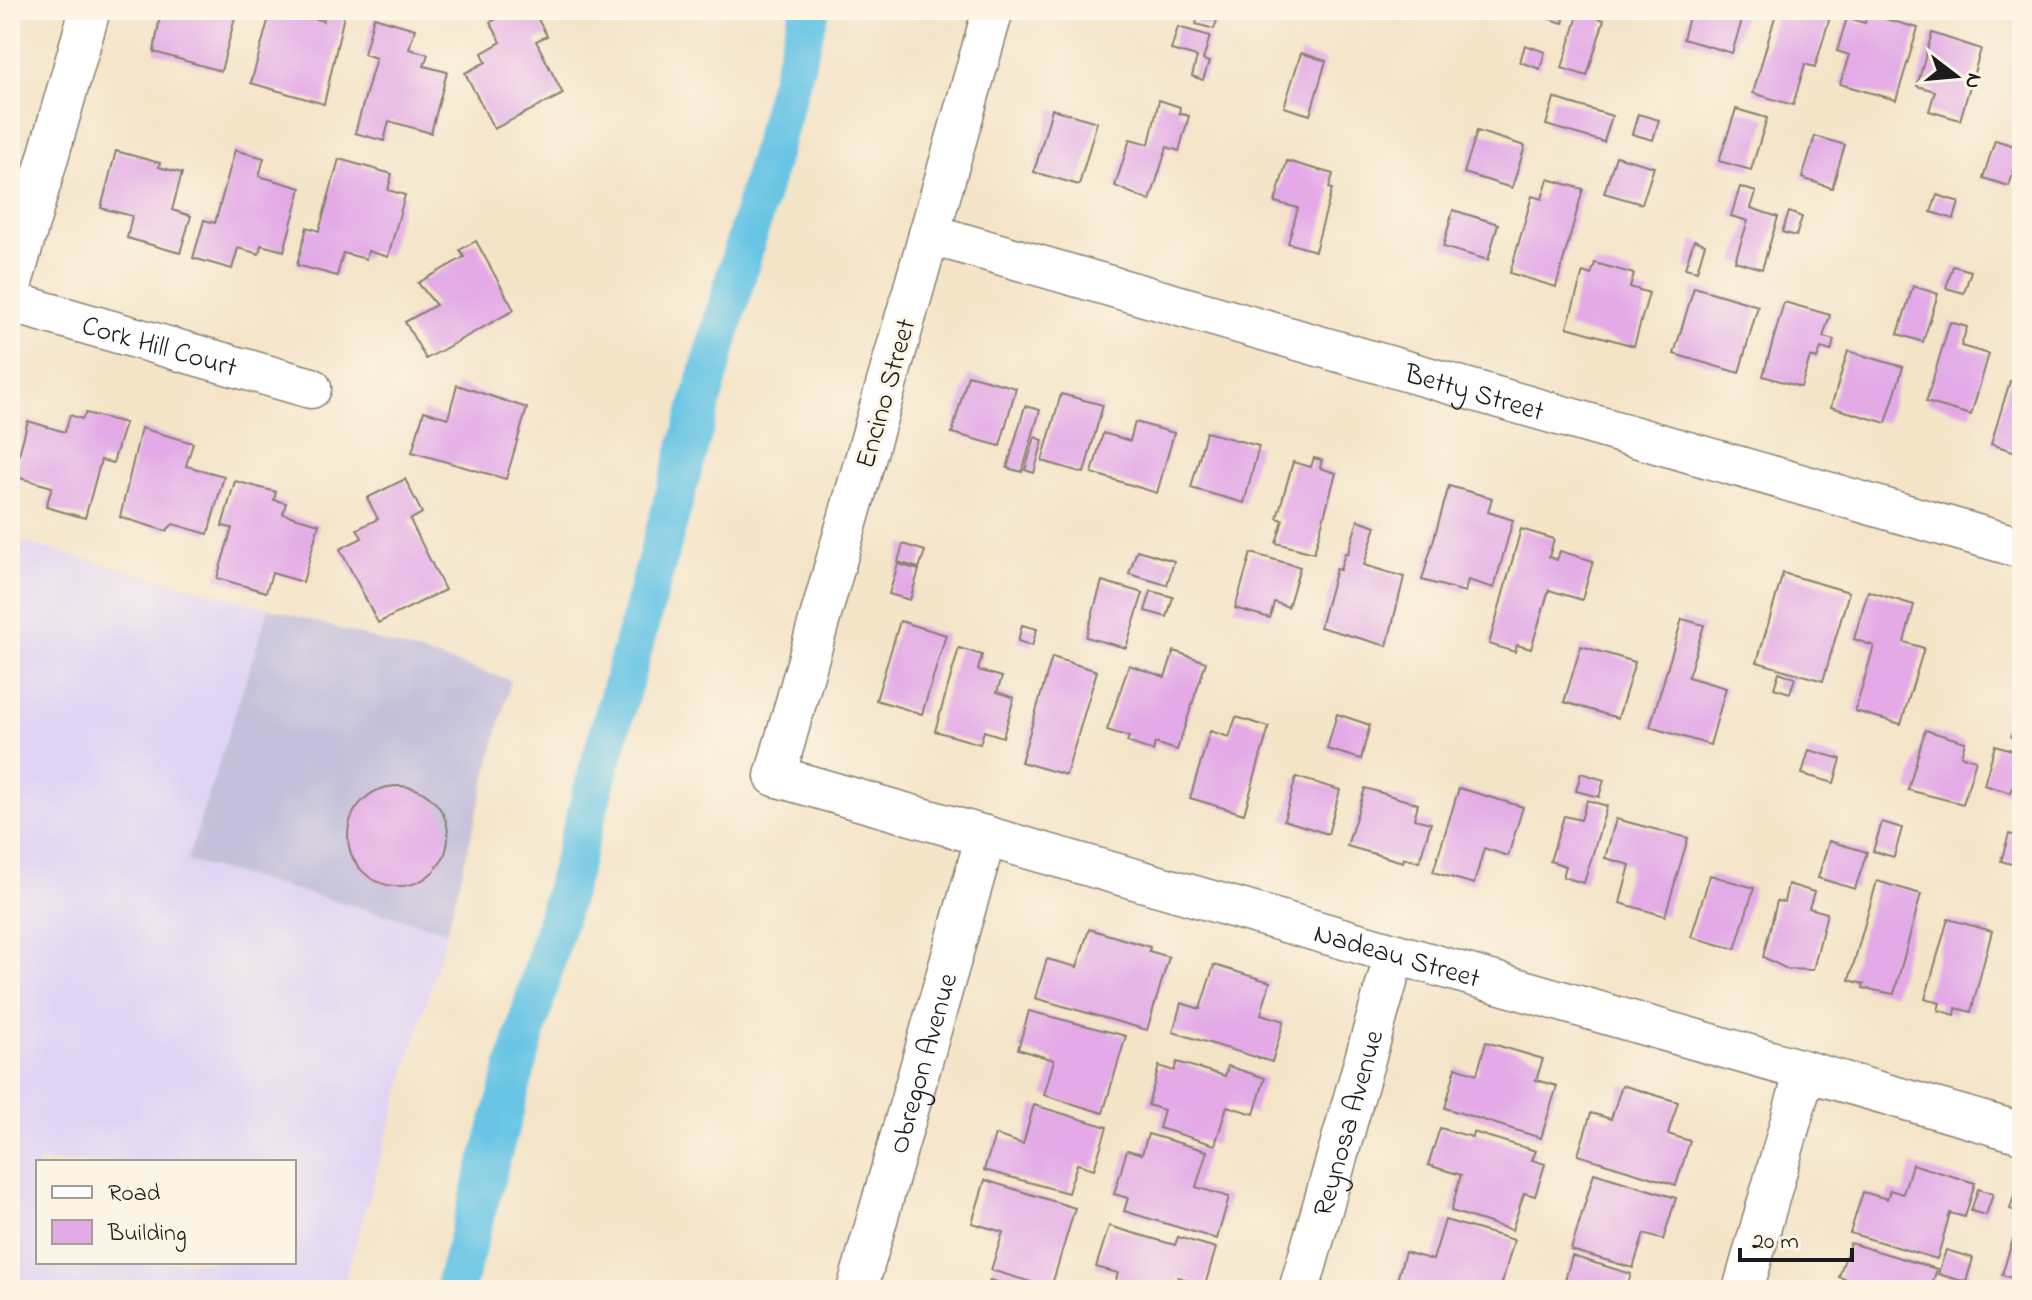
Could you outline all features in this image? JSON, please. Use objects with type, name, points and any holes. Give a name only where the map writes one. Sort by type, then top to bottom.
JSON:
[{"type":"street","points":[[10,290],[90,10]]},
{"type":"street","name":"Encino Street","points":[[775,776],[993,10]]},
{"type":"street","name":"Betty Street","points":[[929,234],[2022,548]]},
{"type":"street","name":"Cork Hill Court","points":[[10,302],[311,388]]},
{"type":"street","name":"Nadeau Street","points":[[775,776],[2022,1133]]},
{"type":"street","name":"Obregon Avenue","points":[[857,1290],[986,836]]},
{"type":"street","name":"Reynosa Avenue","points":[[1299,1290],[1395,954]]},
{"type":"street","points":[[1743,1290],[1805,1071]]},
{"type":"shaded area","points":[[10,539],[269,608],[187,861],[447,931],[342,1290],[10,1290]]},
{"type":"shaded area","points":[[269,608],[511,680],[447,931],[187,861]]},
{"type":"building","points":[[161,10],[237,10],[221,71],[154,52]]},
{"type":"building","points":[[271,10],[314,10],[312,18],[323,21],[326,10],[345,11],[324,104],[251,83]]},
{"type":"building","points":[[515,10],[533,10],[547,36],[536,41],[563,94],[494,129],[465,73],[486,62],[482,53],[501,42],[490,22]]},
{"type":"building","points":[[1521,10],[1566,10],[1563,23]]},
{"type":"building","points":[[1691,10],[1745,10],[1732,53],[1683,39]]},
{"type":"building","points":[[1777,10],[1832,10],[1815,67],[1805,64],[1793,105],[1753,93]]},
{"type":"building","points":[[1199,12],[1218,17],[1214,29],[1196,24]]},
{"type":"building","points":[[1579,12],[1604,20],[1587,76],[1562,68]]},
{"type":"building","points":[[1867,14],[1918,28],[1896,100],[1840,84],[1849,55],[1837,51],[1847,18],[1865,23]]},
{"type":"building","points":[[374,17],[415,29],[409,49],[428,54],[424,66],[447,72],[431,133],[389,121],[384,141],[355,133],[376,58],[364,54]]},
{"type":"building","points":[[1178,27],[1210,36],[1203,60],[1209,62],[1203,80],[1192,76],[1197,57],[1171,50]]},
{"type":"building","points":[[1932,33],[1981,49],[1960,120],[1929,111],[1935,91],[1917,86]]},
{"type":"building","points":[[1525,45],[1545,52],[1540,69],[1520,62]]},
{"type":"building","points":[[1301,53],[1326,61],[1310,115],[1284,107]]},
{"type":"building","points":[[1554,98],[1612,116],[1604,142],[1546,125]]},
{"type":"building","points":[[1159,100],[1180,107],[1179,113],[1189,116],[1179,151],[1167,147],[1150,201],[1115,186],[1130,139],[1149,144]]},
{"type":"building","points":[[1052,109],[1097,122],[1079,185],[1034,172]]},
{"type":"building","points":[[1736,109],[1767,118],[1751,170],[1719,161]]},
{"type":"building","points":[[1638,114],[1659,120],[1653,140],[1632,134]]},
{"type":"building","points":[[1477,131],[1525,146],[1512,188],[1464,173]]},
{"type":"building","points":[[1815,136],[1845,145],[1832,188],[1802,178]]},
{"type":"building","points":[[1995,140],[2021,148],[2009,186],[1983,178]]},
{"type":"building","points":[[235,150],[264,158],[259,176],[301,188],[284,251],[261,245],[259,254],[238,248],[232,269],[193,258],[204,220],[215,223]]},
{"type":"building","points":[[116,151],[160,163],[159,167],[182,173],[172,210],[191,216],[180,253],[127,238],[132,216],[101,208]]},
{"type":"building","points":[[1616,156],[1654,167],[1642,204],[1604,193]]},
{"type":"building","points":[[339,159],[392,174],[388,190],[405,195],[388,257],[368,251],[366,259],[343,253],[337,276],[297,265],[307,227],[319,231]]},
{"type":"building","points":[[1287,161],[1333,174],[1329,188],[1332,189],[1315,251],[1288,243],[1298,208],[1275,202]]},
{"type":"building","points":[[1548,179],[1583,189],[1556,287],[1510,273],[1532,196],[1542,199]]},
{"type":"building","points":[[1740,187],[1756,192],[1751,208],[1778,217],[1762,269],[1735,261],[1748,221],[1731,216]]},
{"type":"building","points":[[1937,195],[1959,202],[1954,219],[1931,212]]},
{"type":"building","points":[[1453,210],[1498,224],[1488,260],[1443,247]]},
{"type":"building","points":[[1789,212],[1802,217],[1796,236],[1782,232]]},
{"type":"building","points":[[1694,240],[1705,244],[1697,271],[1685,268]]},
{"type":"building","points":[[476,241],[514,310],[426,359],[405,322],[436,305],[418,283],[464,257],[460,250]]},
{"type":"building","points":[[1595,263],[1634,274],[1630,287],[1649,293],[1634,346],[1567,327],[1583,272],[1591,275]]},
{"type":"building","points":[[1953,266],[1971,271],[1964,293],[1946,288]]},
{"type":"building","points":[[1913,286],[1938,294],[1923,342],[1898,334]]},
{"type":"building","points":[[1694,287],[1758,306],[1739,373],[1674,354]]},
{"type":"building","points":[[1784,302],[1830,315],[1823,337],[1834,340],[1831,351],[1821,348],[1817,359],[1810,357],[1801,387],[1763,376]]},
{"type":"building","points":[[1950,322],[1967,327],[1961,346],[1989,354],[1971,415],[1926,402]]},
{"type":"building","points":[[1848,351],[1903,367],[1886,423],[1831,407]]},
{"type":"building","points":[[968,375],[1016,388],[1000,446],[952,433]]},
{"type":"building","points":[[2010,381],[2022,384],[2022,454],[1991,444]]},
{"type":"building","points":[[457,385],[527,408],[506,479],[412,452],[424,411],[448,418]]},
{"type":"building","points":[[1061,394],[1103,405],[1084,473],[1042,461]]},
{"type":"building","points":[[1025,406],[1040,410],[1022,472],[1007,468]]},
{"type":"building","points":[[86,413],[125,423],[113,463],[101,460],[85,518],[46,507],[52,487],[13,476],[28,421],[65,432],[70,415],[82,419]]},
{"type":"building","points":[[1135,422],[1174,433],[1157,493],[1092,473],[1103,433],[1130,441]]},
{"type":"building","points":[[141,428],[193,443],[186,466],[224,476],[208,534],[173,524],[166,531],[120,517]]},
{"type":"building","points":[[1206,432],[1259,446],[1244,503],[1191,488]]},
{"type":"building","points":[[1035,437],[1043,440],[1034,473],[1025,470]]},
{"type":"building","points":[[1314,458],[1322,460],[1320,468],[1336,473],[1314,553],[1276,543],[1283,520],[1277,518],[1293,462],[1311,467]]},
{"type":"building","points":[[405,479],[422,513],[410,520],[445,590],[378,623],[340,549],[362,538],[357,529],[378,519],[367,498]]},
{"type":"building","points":[[235,481],[276,492],[274,500],[286,503],[283,514],[319,524],[303,582],[272,573],[266,592],[217,578],[232,528],[222,526]]},
{"type":"building","points":[[1449,486],[1492,498],[1488,512],[1513,520],[1494,588],[1468,580],[1465,592],[1422,580]]},
{"type":"building","points":[[1358,520],[1376,526],[1364,565],[1404,577],[1387,646],[1320,627],[1336,569],[1340,570],[1345,553],[1348,553]]},
{"type":"building","points":[[1521,529],[1554,539],[1549,557],[1557,560],[1560,551],[1593,561],[1582,600],[1549,590],[1531,649],[1517,645],[1515,652],[1489,644]]},
{"type":"building","points":[[903,544],[925,551],[919,568],[898,562]]},
{"type":"building","points":[[1137,550],[1174,561],[1167,585],[1129,574]]},
{"type":"building","points":[[1251,553],[1300,567],[1288,607],[1274,602],[1270,618],[1235,608]]},
{"type":"building","points":[[898,564],[919,570],[910,600],[889,594]]},
{"type":"building","points":[[1783,573],[1849,592],[1823,681],[1757,662]]},
{"type":"building","points":[[1102,581],[1143,593],[1126,648],[1086,637]]},
{"type":"building","points":[[1151,591],[1173,597],[1167,617],[1145,611]]},
{"type":"building","points":[[1868,591],[1914,605],[1904,642],[1924,648],[1901,724],[1855,711],[1874,646],[1854,639]]},
{"type":"building","points":[[1682,619],[1704,625],[1688,677],[1726,688],[1710,745],[1650,727]]},
{"type":"building","points":[[900,621],[946,635],[922,714],[876,700]]},
{"type":"building","points":[[1022,625],[1037,629],[1032,646],[1018,641]]},
{"type":"building","points":[[1581,646],[1635,662],[1618,718],[1564,702]]},
{"type":"building","points":[[959,648],[982,655],[978,670],[1002,677],[997,692],[1014,698],[1003,737],[984,731],[980,744],[935,731]]},
{"type":"building","points":[[1174,651],[1206,662],[1177,750],[1155,743],[1153,751],[1127,742],[1129,737],[1107,730],[1129,665],[1165,677]]},
{"type":"building","points":[[1052,657],[1097,671],[1066,775],[1021,762]]},
{"type":"building","points":[[1779,672],[1795,678],[1790,693],[1774,688]]},
{"type":"building","points":[[2022,701],[2022,740],[2011,737]]},
{"type":"building","points":[[1337,714],[1370,725],[1361,759],[1327,749]]},
{"type":"building","points":[[1236,717],[1269,727],[1244,814],[1190,798],[1210,731],[1229,737]]},
{"type":"building","points":[[1925,730],[1965,742],[1961,756],[1976,760],[1963,804],[1908,790]]},
{"type":"building","points":[[1995,745],[2022,753],[2011,793],[1984,785]]},
{"type":"building","points":[[1809,750],[1841,759],[1834,783],[1802,774]]},
{"type":"building","points":[[1581,773],[1604,780],[1599,797],[1576,791]]},
{"type":"building","points":[[1296,777],[1340,790],[1328,834],[1284,820]]},
{"type":"building","points":[[398,786],[417,789],[434,800],[445,817],[448,836],[445,855],[434,872],[417,883],[398,886],[379,883],[362,872],[351,855],[348,836],[351,817],[362,800],[379,789]]},
{"type":"building","points":[[1365,788],[1418,804],[1414,819],[1431,823],[1419,862],[1404,858],[1403,862],[1347,846]]},
{"type":"building","points":[[1459,788],[1523,807],[1508,856],[1484,848],[1474,884],[1433,872]]},
{"type":"building","points":[[1587,800],[1607,806],[1584,883],[1563,877],[1566,866],[1550,861],[1564,816],[1581,820]]},
{"type":"building","points":[[1616,819],[1688,838],[1665,916],[1620,903],[1630,865],[1605,858]]},
{"type":"building","points":[[1882,822],[1902,828],[1894,857],[1873,851]]},
{"type":"building","points":[[2009,834],[2022,838],[2022,867],[2001,861]]},
{"type":"building","points":[[1829,841],[1867,852],[1855,889],[1818,878]]},
{"type":"building","points":[[1710,875],[1754,888],[1735,949],[1691,937]]},
{"type":"building","points":[[1877,881],[1921,894],[1894,994],[1863,988],[1864,984],[1849,980]]},
{"type":"building","points":[[1788,884],[1814,892],[1809,908],[1827,913],[1813,970],[1787,969],[1763,957],[1777,901],[1784,902]]},
{"type":"building","points":[[1948,919],[1992,931],[1971,1012],[1956,1008],[1955,1015],[1938,1010],[1940,1003],[1925,999]]},
{"type":"building","points":[[1089,929],[1150,947],[1149,951],[1169,957],[1147,1030],[1035,998],[1047,959],[1077,967]]},
{"type":"building","points":[[1214,965],[1270,982],[1261,1014],[1284,1021],[1272,1062],[1173,1032],[1181,1003],[1200,1009]]},
{"type":"building","points":[[1029,1011],[1126,1036],[1103,1113],[1044,1095],[1054,1060],[1018,1049]]},
{"type":"building","points":[[1486,1042],[1543,1059],[1536,1080],[1557,1086],[1541,1138],[1445,1108],[1456,1067],[1477,1074]]},
{"type":"building","points":[[1177,1062],[1225,1076],[1228,1066],[1265,1078],[1254,1114],[1227,1106],[1215,1145],[1159,1128],[1164,1110],[1148,1105],[1159,1066],[1174,1071]]},
{"type":"building","points":[[1622,1085],[1678,1102],[1668,1134],[1690,1141],[1676,1185],[1578,1155],[1591,1113],[1611,1119]]},
{"type":"building","points":[[1034,1105],[1107,1127],[1094,1169],[1077,1164],[1068,1193],[984,1170],[995,1135],[1023,1144]]},
{"type":"building","points":[[1440,1128],[1472,1137],[1473,1132],[1536,1151],[1532,1160],[1545,1164],[1535,1196],[1524,1193],[1512,1230],[1451,1211],[1461,1175],[1428,1165]]},
{"type":"building","points":[[1148,1134],[1207,1151],[1196,1187],[1229,1197],[1217,1239],[1124,1211],[1128,1198],[1114,1194],[1127,1150],[1142,1154]]},
{"type":"building","points":[[1912,1164],[1975,1183],[1965,1217],[1950,1213],[1937,1259],[1850,1233],[1863,1192],[1887,1199],[1890,1190],[1903,1194]]},
{"type":"building","points":[[1594,1173],[1676,1198],[1663,1240],[1644,1234],[1633,1268],[1571,1250]]},
{"type":"building","points":[[985,1180],[1075,1208],[1051,1288],[991,1270],[1003,1232],[972,1223]]},
{"type":"building","points":[[1978,1189],[1993,1194],[1986,1215],[1971,1211]]},
{"type":"building","points":[[2015,1193],[2022,1195],[2022,1281],[2002,1275],[2021,1213],[2010,1209]]},
{"type":"building","points":[[1445,1220],[1514,1240],[1500,1290],[1405,1290],[1395,1287],[1405,1252],[1433,1260]]},
{"type":"building","points":[[1109,1226],[1175,1245],[1178,1237],[1216,1248],[1205,1285],[1178,1277],[1174,1290],[1113,1290],[1118,1273],[1096,1267]]},
{"type":"building","points":[[1850,1243],[1937,1269],[1930,1290],[1842,1290],[1845,1279],[1839,1277]]},
{"type":"building","points":[[1946,1250],[1973,1258],[1966,1282],[1938,1274]]},
{"type":"building","points":[[1572,1256],[1631,1274],[1626,1290],[1562,1290]]},
{"type":"building","points":[[990,1280],[1023,1289],[1023,1290],[987,1290]]},
{"type":"waterway","points":[[454,1290],[810,10]]}]
